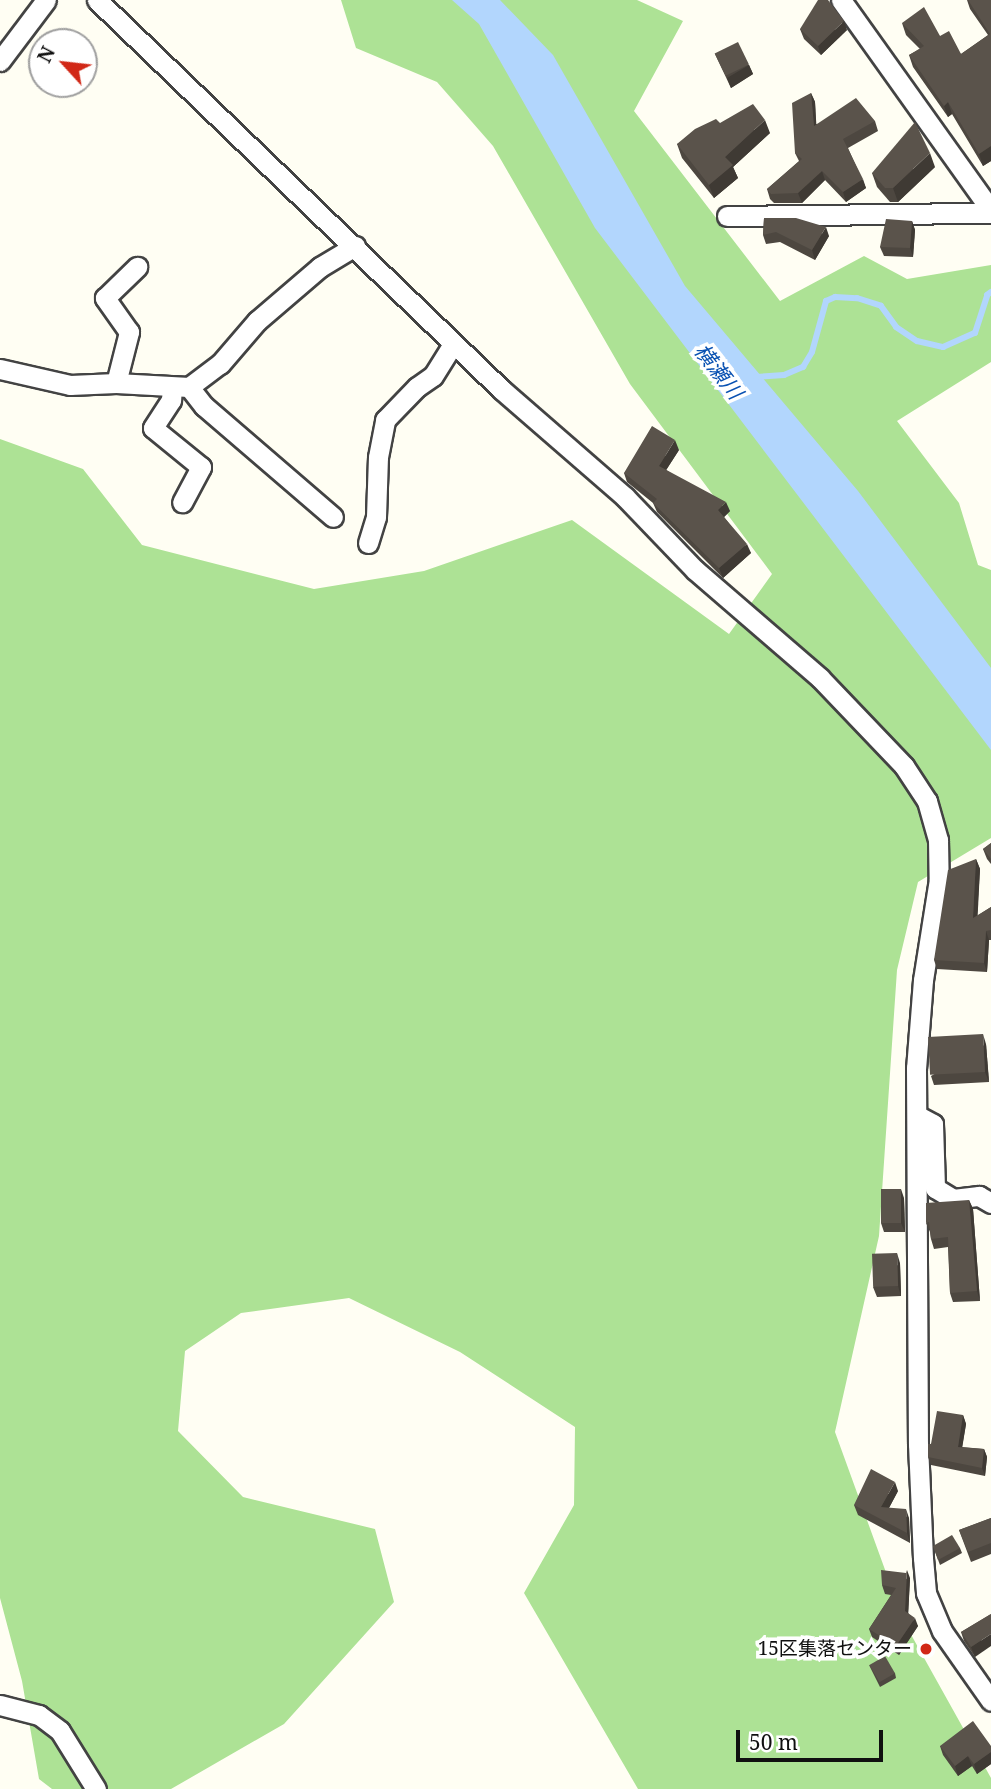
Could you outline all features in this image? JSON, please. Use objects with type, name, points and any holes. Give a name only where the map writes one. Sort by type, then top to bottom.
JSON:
[{"type":"street","points":[[0,61],[46,0]]},
{"type":"street","points":[[97,0],[355,246],[453,344],[625,497],[695,570],[836,694],[904,766],[927,801],[938,840],[939,879],[923,980],[916,1068],[918,1444],[926,1593],[942,1631],[991,1701]]},
{"type":"street","points":[[841,0],[991,211]]},
{"type":"street","points":[[727,216],[991,211]]},
{"type":"street","points":[[182,502],[201,467],[153,428],[171,400],[180,387],[220,364],[257,321],[320,267],[355,246]]},
{"type":"street","points":[[116,383],[129,331],[105,298],[137,267]]},
{"type":"street","points":[[368,543],[376,517],[378,457],[386,420],[417,387],[433,376],[453,344]]},
{"type":"street","points":[[0,369],[70,385],[116,383],[180,387],[333,517]]},
{"type":"street","points":[[918,1116],[933,1124],[935,1188],[953,1199],[979,1196],[991,1202]]},
{"type":"street","points":[[0,1705],[39,1715],[60,1731],[96,1789]]},
{"type":"green space","points":[[341,0],[637,0],[683,21],[634,111],[780,301],[864,256],[907,279],[991,265],[991,362],[897,421],[959,503],[978,565],[991,570],[991,838],[918,882],[897,970],[879,1236],[835,1432],[904,1622],[991,1778],[991,1789],[638,1789],[524,1593],[574,1505],[575,1427],[460,1352],[349,1298],[241,1313],[185,1351],[178,1431],[243,1497],[375,1529],[394,1602],[284,1724],[171,1789],[52,1789],[39,1779],[22,1681],[0,1598],[0,439],[83,469],[142,545],[314,589],[424,571],[572,520],[729,634],[772,574],[630,384],[493,146],[437,82],[356,48]]},
{"type":"water","name":"横瀬川","points":[[452,0],[500,0],[553,55],[685,286],[858,491],[991,668],[991,750],[595,228],[479,24]]},
{"type":"building","points":[[818,0],[828,0],[844,21],[818,46],[800,29]]},
{"type":"building","points":[[968,0],[991,0],[991,146],[979,154],[948,102],[944,106],[909,55],[924,46],[902,23],[924,7],[940,36],[949,31],[961,54],[990,34]]},
{"type":"building","points":[[738,42],[749,64],[726,76],[715,53]]},
{"type":"building","points":[[811,93],[814,126],[856,98],[875,121],[843,139],[863,179],[843,192],[822,171],[798,193],[771,194],[767,189],[802,159],[795,153],[792,103]]},
{"type":"building","points":[[753,104],[765,120],[725,157],[733,165],[709,185],[677,144],[695,129],[716,119],[720,123]]},
{"type":"building","points":[[915,122],[930,153],[893,188],[885,188],[872,173]]},
{"type":"building","points":[[764,218],[796,218],[826,227],[812,250],[776,232],[763,235]]},
{"type":"building","points":[[886,219],[912,221],[910,248],[880,247]]},
{"type":"building","points":[[652,426],[675,440],[659,466],[726,502],[718,510],[747,544],[719,568],[653,503],[657,499],[624,473]]},
{"type":"building","points":[[991,843],[991,859],[983,849]]},
{"type":"building","points":[[976,859],[973,918],[991,907],[991,930],[986,931],[984,963],[934,960],[948,870]]},
{"type":"building","points":[[983,1034],[985,1072],[930,1075],[928,1037]]},
{"type":"building","points":[[881,1189],[901,1189],[901,1223],[881,1223]]},
{"type":"building","points":[[969,1200],[977,1291],[950,1293],[948,1237],[931,1239],[929,1222],[926,1223],[926,1203]]},
{"type":"building","points":[[897,1253],[898,1286],[873,1287],[872,1254]]},
{"type":"building","points":[[937,1411],[963,1415],[958,1447],[984,1449],[982,1468],[928,1457],[928,1444],[931,1444]]},
{"type":"building","points":[[871,1469],[895,1482],[881,1507],[906,1509],[907,1533],[854,1505]]},
{"type":"building","points":[[991,1518],[991,1543],[968,1552],[959,1530]]},
{"type":"building","points":[[952,1535],[960,1548],[938,1560],[933,1546]]},
{"type":"building","points":[[881,1570],[906,1573],[907,1570],[905,1611],[915,1618],[896,1646],[869,1629],[896,1588],[882,1585]]},
{"type":"building","points":[[991,1614],[991,1634],[971,1647],[961,1632]]},
{"type":"building","points":[[885,1656],[895,1673],[879,1682],[869,1665]]},
{"type":"building","points":[[973,1721],[991,1746],[991,1752],[974,1764],[968,1756],[955,1766],[940,1746]]},
{"type":"waterway","points":[[756,377],[784,375],[803,367],[812,352],[826,301],[835,297],[857,298],[881,306],[896,327],[917,341],[943,347],[975,333],[987,295],[991,292]]},
{"type":"place","name":"15区集落センター","points":[[926,1649]]}]
